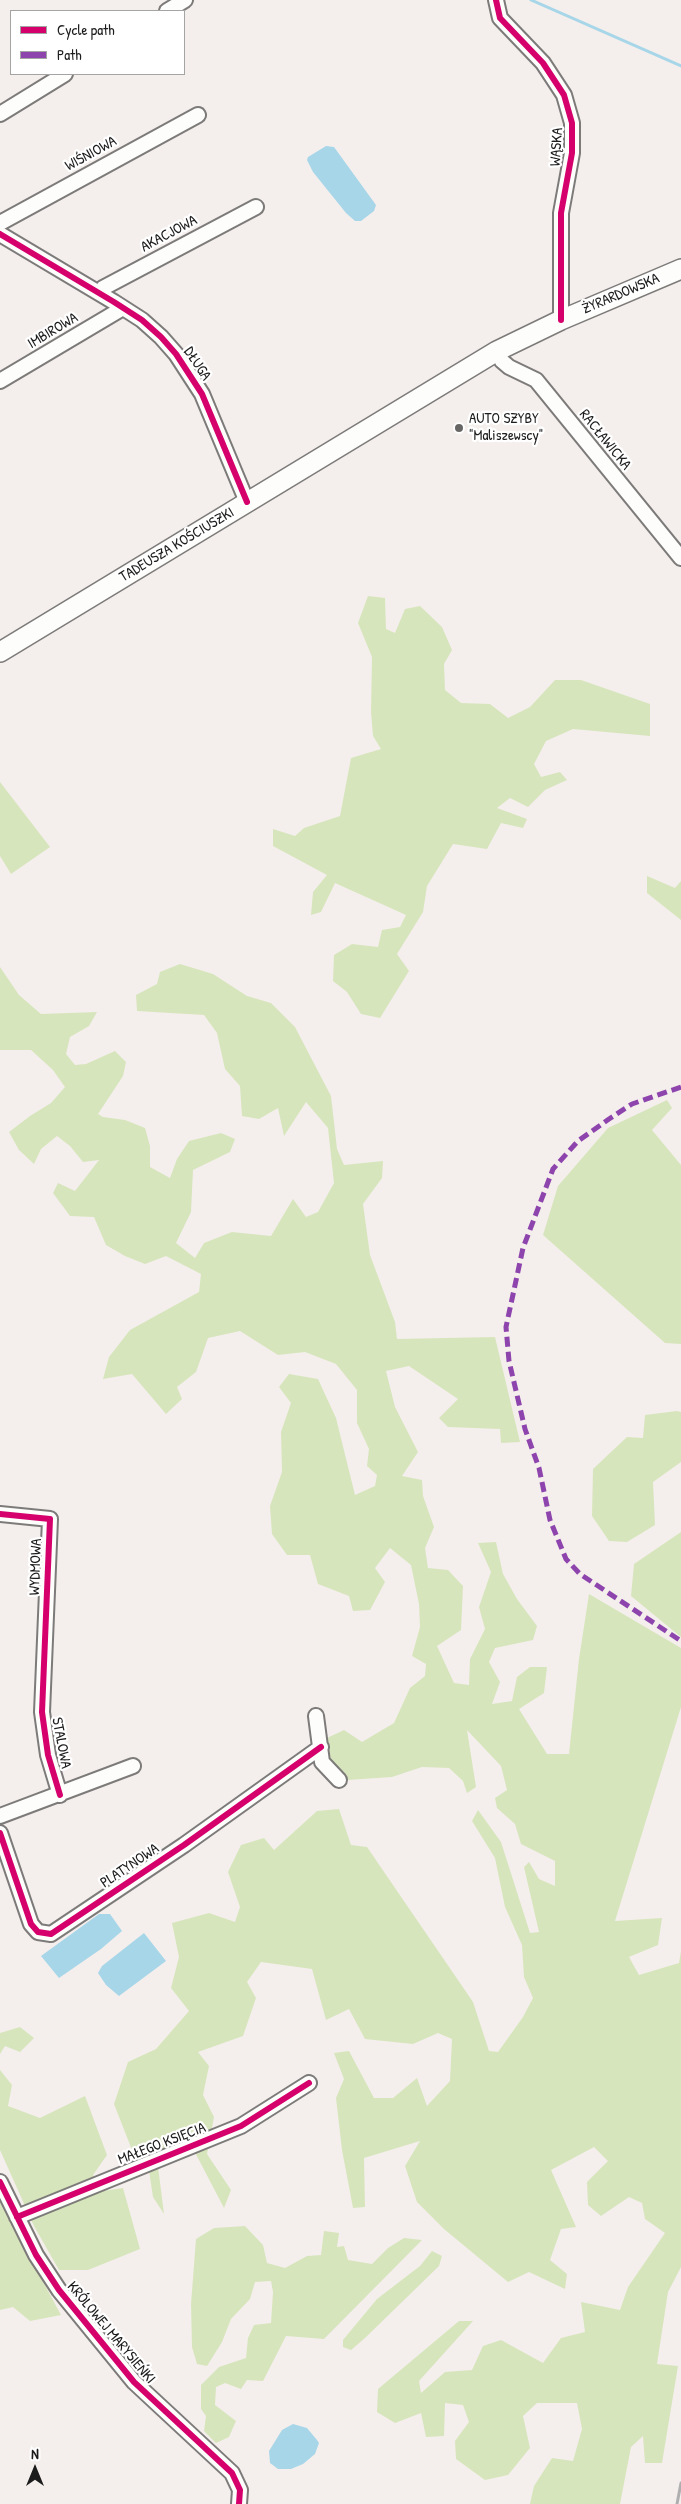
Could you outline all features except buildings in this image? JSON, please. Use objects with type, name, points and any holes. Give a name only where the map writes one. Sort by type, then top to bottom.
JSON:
[{"type":"main road","name":"ŻYRARDOWSKA","points":[[489,356],[561,320],[681,270]]},
{"type":"main road","name":"TADEUSZA KOŚCIUSZKI","points":[[0,652],[489,356]]},
{"type":"street","points":[[168,10],[185,0]]},
{"type":"street","name":"WĄSKA","points":[[496,0],[500,18],[543,63],[564,95],[572,123],[572,152],[561,213],[561,320]]},
{"type":"street","points":[[0,114],[63,75]]},
{"type":"street","name":"WIŚNIOWA","points":[[0,223],[198,115]]},
{"type":"street","name":"AKACJOWA","points":[[99,293],[103,288],[256,207]]},
{"type":"street","name":"DŁUGA","points":[[0,234],[123,308],[161,337],[176,354],[202,394],[247,502]]},
{"type":"street","name":"IMBIROWA","points":[[0,381],[123,308]]},
{"type":"street","name":"RACŁAWICKA","points":[[489,356],[536,380],[681,558]]},
{"type":"street","name":"WYDMOWA","points":[[0,1514],[50,1519],[45,1666]]},
{"type":"street","name":"STALOWA","points":[[45,1666],[42,1712],[48,1756],[60,1795]]},
{"type":"street","points":[[316,1716],[322,1762],[339,1780]]},
{"type":"street","name":"PLATYNOWA","points":[[0,1833],[31,1924],[38,1932],[52,1934],[176,1850],[321,1747]]},
{"type":"street","points":[[0,1816],[133,1766]]},
{"type":"street","name":"MAŁEGO KSIĘCIA","points":[[17,2217],[241,2126],[309,2083]]},
{"type":"street","name":"KRÓLOWEJ MARYSIEŃKI","points":[[0,2182],[36,2255],[58,2290],[114,2360],[166,2414],[232,2473],[240,2490],[239,2504]]},
{"type":"green space","points":[[368,596],[385,598],[386,629],[395,633],[405,609],[420,606],[442,627],[452,650],[444,664],[445,690],[461,703],[490,704],[508,718],[530,707],[555,680],[581,680],[650,704],[650,736],[573,729],[546,741],[534,764],[541,777],[560,772],[567,780],[545,790],[528,807],[510,798],[497,808],[527,819],[523,828],[501,823],[487,849],[453,844],[427,886],[423,912],[397,954],[409,971],[380,1018],[361,1014],[347,992],[333,981],[334,955],[352,944],[378,947],[382,930],[400,927],[406,915],[335,883],[321,912],[311,915],[313,892],[327,875],[273,846],[273,829],[295,836],[304,828],[340,816],[351,758],[381,749],[373,736],[371,712],[372,657],[358,623]]},
{"type":"green space","points":[[0,782],[50,847],[11,874],[0,856]]},
{"type":"green space","points":[[647,876],[675,888],[681,881],[681,920],[647,893]]},
{"type":"green space","points":[[180,964],[213,974],[247,996],[271,1003],[295,1027],[331,1096],[337,1149],[344,1165],[383,1161],[382,1178],[363,1204],[370,1255],[395,1322],[397,1339],[495,1337],[520,1442],[501,1443],[500,1429],[448,1427],[439,1418],[458,1399],[409,1366],[386,1371],[395,1407],[418,1452],[402,1476],[422,1480],[423,1496],[434,1527],[425,1548],[428,1568],[448,1570],[463,1586],[461,1630],[437,1646],[454,1683],[469,1685],[470,1659],[485,1629],[479,1607],[491,1572],[478,1543],[496,1542],[503,1574],[517,1599],[537,1626],[533,1640],[495,1648],[489,1662],[500,1682],[492,1704],[512,1701],[517,1677],[530,1667],[547,1667],[544,1693],[519,1709],[547,1754],[569,1754],[579,1659],[589,1594],[681,1648],[681,1707],[615,1921],[662,1918],[658,1945],[629,1957],[639,1975],[679,1963],[681,1951],[681,2267],[668,2292],[657,2364],[678,2366],[662,2463],[645,2463],[643,2436],[631,2447],[620,2504],[530,2504],[534,2486],[552,2458],[573,2461],[582,2429],[577,2403],[537,2403],[523,2416],[530,2448],[508,2475],[485,2480],[456,2459],[455,2441],[469,2422],[463,2405],[445,2403],[444,2436],[426,2437],[421,2413],[395,2423],[377,2412],[378,2389],[459,2321],[473,2321],[419,2381],[421,2393],[445,2372],[472,2370],[483,2346],[501,2340],[543,2363],[561,2338],[585,2332],[581,2302],[620,2310],[628,2287],[665,2233],[645,2219],[642,2203],[629,2197],[601,2216],[588,2205],[587,2182],[608,2161],[594,2147],[551,2170],[576,2227],[561,2229],[550,2260],[567,2274],[565,2289],[529,2272],[508,2282],[444,2229],[417,2202],[405,2166],[420,2141],[364,2158],[365,2207],[353,2208],[342,2150],[336,2098],[344,2079],[334,2053],[349,2051],[374,2098],[393,2098],[417,2078],[427,2106],[450,2081],[452,2039],[438,2033],[413,2044],[365,2039],[349,2009],[326,2020],[312,1969],[261,1962],[247,1982],[256,1998],[243,2036],[198,2052],[209,2066],[203,2095],[214,2117],[207,2154],[231,2190],[224,2208],[188,2139],[156,2151],[164,2214],[153,2197],[149,2171],[132,2150],[114,2104],[128,2062],[156,2049],[189,2011],[171,1988],[179,1957],[172,1923],[209,1913],[235,1922],[240,1907],[228,1872],[241,1845],[264,1838],[274,1850],[317,1811],[339,1809],[351,1845],[367,1847],[473,2002],[489,2051],[498,2052],[523,2017],[533,1998],[524,1977],[522,1945],[505,1907],[495,1858],[472,1821],[478,1810],[501,1842],[530,1933],[539,1932],[524,1867],[529,1862],[539,1879],[555,1886],[555,1861],[521,1844],[515,1824],[497,1808],[495,1798],[507,1790],[501,1766],[467,1730],[476,1787],[467,1793],[463,1781],[449,1768],[422,1767],[392,1777],[348,1780],[329,1757],[327,1738],[344,1730],[362,1742],[394,1723],[410,1688],[425,1676],[426,1664],[412,1656],[420,1627],[419,1604],[411,1565],[390,1548],[375,1568],[385,1582],[370,1610],[353,1611],[349,1596],[318,1584],[310,1555],[287,1555],[272,1534],[270,1506],[282,1472],[281,1432],[291,1403],[279,1387],[289,1374],[318,1379],[336,1418],[355,1495],[375,1486],[377,1475],[367,1466],[369,1449],[357,1423],[357,1390],[336,1364],[305,1352],[278,1355],[240,1331],[208,1338],[196,1372],[177,1387],[182,1399],[166,1414],[132,1374],[103,1379],[109,1357],[130,1330],[199,1292],[201,1274],[166,1256],[145,1264],[125,1256],[106,1245],[94,1217],[70,1216],[53,1193],[58,1183],[75,1191],[99,1160],[83,1162],[70,1146],[57,1136],[41,1149],[34,1164],[19,1150],[9,1132],[51,1103],[65,1087],[53,1070],[31,1050],[0,1050],[0,967],[19,995],[41,1014],[97,1012],[89,1026],[70,1037],[66,1054],[75,1065],[86,1064],[115,1051],[126,1062],[123,1076],[98,1114],[103,1117],[125,1120],[145,1128],[150,1146],[150,1167],[170,1178],[177,1159],[189,1141],[221,1133],[235,1139],[230,1152],[193,1170],[191,1212],[176,1243],[195,1258],[204,1243],[232,1232],[271,1236],[293,1199],[306,1217],[318,1212],[334,1183],[328,1128],[306,1102],[284,1136],[278,1108],[259,1119],[242,1116],[240,1086],[225,1069],[217,1033],[204,1015],[137,1011],[136,995],[157,984],[160,972]]},
{"type":"green space","points":[[667,1100],[672,1108],[652,1130],[681,1165],[681,1344],[665,1343],[543,1235],[558,1186],[608,1128]]},
{"type":"green space","points":[[681,1412],[681,1462],[653,1482],[655,1525],[627,1542],[609,1541],[592,1516],[593,1469],[627,1437],[643,1438],[645,1415]]},
{"type":"green space","points":[[681,1532],[681,1637],[631,1596],[634,1564]]},
{"type":"green space","points":[[20,2027],[34,2038],[20,2052],[5,2046],[0,2054],[0,2033]]},
{"type":"green space","points":[[0,2070],[12,2085],[8,2106],[40,2118],[85,2096],[107,2155],[93,2175],[103,2191],[123,2188],[140,2249],[88,2270],[59,2270],[34,2226],[0,2150]]},
{"type":"green space","points":[[0,2201],[61,2315],[30,2321],[13,2307],[0,2310]]},
{"type":"green space","points":[[245,2226],[263,2245],[267,2263],[285,2268],[307,2256],[321,2255],[324,2231],[339,2233],[337,2247],[344,2246],[348,2260],[372,2264],[388,2248],[404,2238],[422,2240],[324,2339],[286,2336],[263,2381],[247,2380],[241,2389],[225,2383],[216,2387],[215,2405],[236,2421],[229,2437],[216,2443],[204,2431],[206,2416],[201,2409],[201,2385],[219,2367],[246,2358],[248,2338],[254,2325],[271,2323],[273,2292],[271,2281],[255,2282],[250,2299],[231,2319],[222,2342],[207,2366],[197,2364],[192,2347],[191,2304],[196,2239],[214,2228]]},
{"type":"green space","points":[[432,2251],[442,2256],[439,2266],[351,2350],[343,2347],[343,2340],[377,2299],[420,2266]]},
{"type":"water","points":[[326,146],[334,147],[376,205],[374,211],[361,221],[355,221],[346,213],[313,172],[307,160],[308,157]]},
{"type":"water","points":[[99,1914],[110,1914],[122,1931],[101,1949],[59,1978],[41,1956]]},
{"type":"water","points":[[144,1933],[166,1961],[119,1996],[106,1985],[98,1973],[102,1966]]},
{"type":"water","points":[[293,2424],[307,2428],[319,2443],[315,2454],[303,2464],[291,2469],[278,2469],[270,2463],[269,2451],[282,2430]]},
{"type":"waterway","points":[[531,0],[681,66]]},
{"type":"railway","points":[[677,2504],[681,2483]]},
{"type":"marked path","points":[[681,1087],[632,1104],[578,1141],[553,1169],[523,1248],[506,1327],[509,1361],[525,1429],[539,1468],[550,1520],[566,1559],[580,1574],[681,1641]]},
{"type":"cycle path","points":[[496,0],[500,18],[543,63],[564,95],[572,123],[572,153],[561,213],[561,320]]},
{"type":"cycle path","points":[[0,234],[114,302],[142,320],[161,337],[176,354],[202,394],[247,502]]},
{"type":"cycle path","points":[[0,1514],[50,1519],[42,1712],[48,1755],[60,1795]]},
{"type":"cycle path","points":[[0,1833],[31,1924],[38,1932],[51,1934],[184,1845],[321,1747]]},
{"type":"cycle path","points":[[17,2217],[241,2126],[309,2083]]},
{"type":"cycle path","points":[[0,2182],[36,2255],[59,2290],[134,2382],[232,2473],[240,2490],[239,2504]]},
{"type":"place","name":"AUTO SZYBY \"Maliszewscy\"","points":[[459,428]]}]
